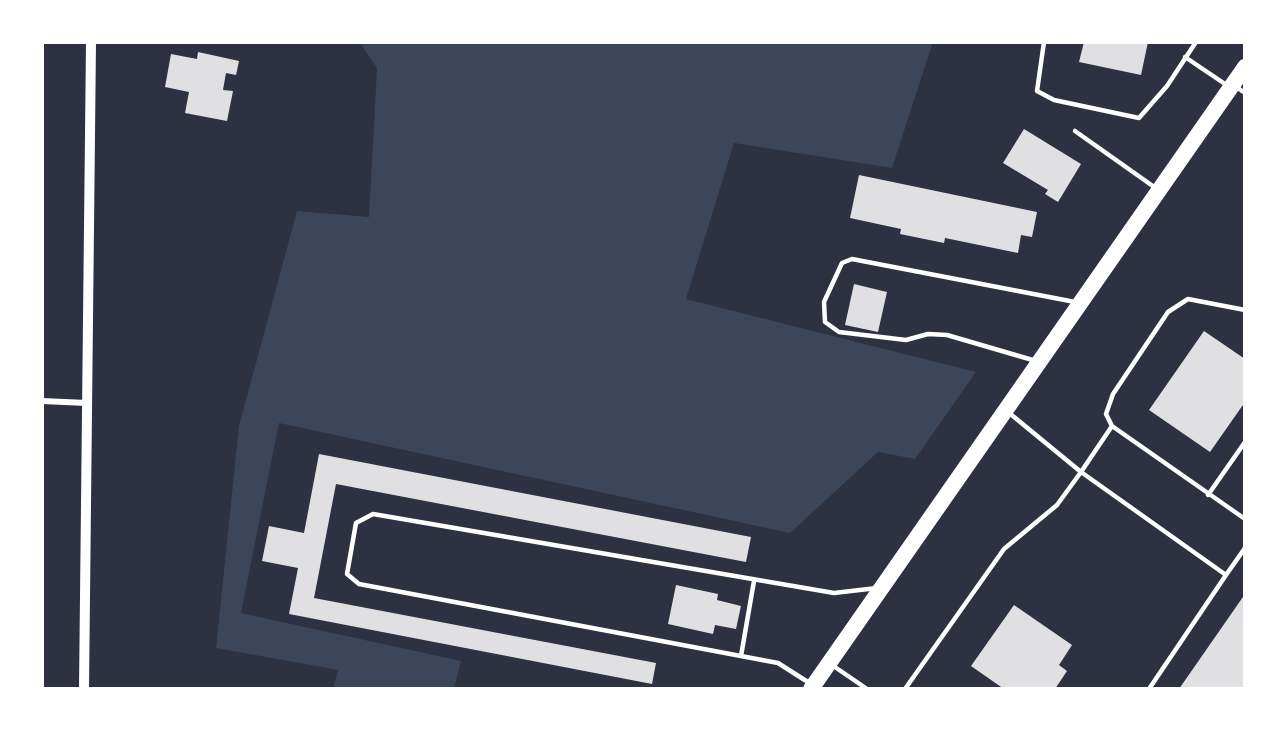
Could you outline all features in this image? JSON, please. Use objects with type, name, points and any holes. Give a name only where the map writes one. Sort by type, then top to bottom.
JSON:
[{"type":"highway","points":[[812,687],[1159,190],[1236,88],[1245,67]]},
{"type":"street","points":[[84,689],[91,42]]},
{"type":"street","points":[[42,401],[87,403]]},
{"type":"lane","points":[[1044,42],[1037,91],[1054,100],[1139,118],[1167,86],[1196,42]]},
{"type":"lane","points":[[1185,57],[1236,88]]},
{"type":"lane","points":[[1075,131],[1159,190]]},
{"type":"lane","points":[[1039,362],[947,335],[928,334],[906,340],[839,332],[825,322],[824,302],[842,263],[852,259],[1080,304]]},
{"type":"lane","points":[[1245,310],[1188,299],[1168,312],[1113,394],[1106,414],[1112,426],[1245,519]]},
{"type":"lane","points":[[1006,410],[1081,472],[1226,575]]},
{"type":"lane","points":[[906,689],[1004,549],[1057,505],[1112,426]]},
{"type":"lane","points":[[1208,495],[1245,442]]},
{"type":"lane","points":[[812,687],[778,663],[359,584],[347,574],[356,523],[373,514],[834,593],[882,587]]},
{"type":"lane","points":[[1149,689],[1245,548]]},
{"type":"lane","points":[[741,656],[754,581]]},
{"type":"lane","points":[[828,663],[867,689]]},
{"type":"shaded area","points":[[359,42],[933,42],[892,168],[734,143],[686,299],[976,372],[915,459],[878,452],[790,533],[279,423],[241,613],[461,661],[454,689],[333,689],[338,670],[216,648],[239,426],[297,211],[369,217],[377,68]]},
{"type":"building","points":[[1084,42],[1148,42],[1141,75],[1079,62]]},
{"type":"building","points":[[198,52],[239,61],[236,75],[226,73],[223,90],[233,91],[227,121],[185,113],[189,92],[165,87],[171,54],[197,59]]},
{"type":"building","points":[[1024,129],[1081,164],[1058,202],[1045,194],[1048,190],[1003,163]]},
{"type":"building","points":[[859,175],[1037,212],[1032,237],[1021,235],[1018,253],[945,238],[944,243],[900,234],[901,229],[850,218]]},
{"type":"building","points":[[854,284],[887,292],[878,332],[845,325]]},
{"type":"building","points":[[1204,331],[1245,359],[1245,402],[1210,452],[1149,410]]},
{"type":"building","points":[[319,454],[751,537],[746,562],[336,484],[314,598],[656,663],[652,684],[289,614],[298,568],[262,561],[269,526],[304,533]]},
{"type":"building","points":[[676,585],[718,594],[717,600],[741,606],[736,629],[715,625],[713,634],[668,624]]},
{"type":"building","points":[[1245,594],[1245,689],[1179,689]]},
{"type":"building","points":[[1014,605],[1072,645],[1059,665],[1067,671],[1055,689],[1004,689],[971,666]]}]
